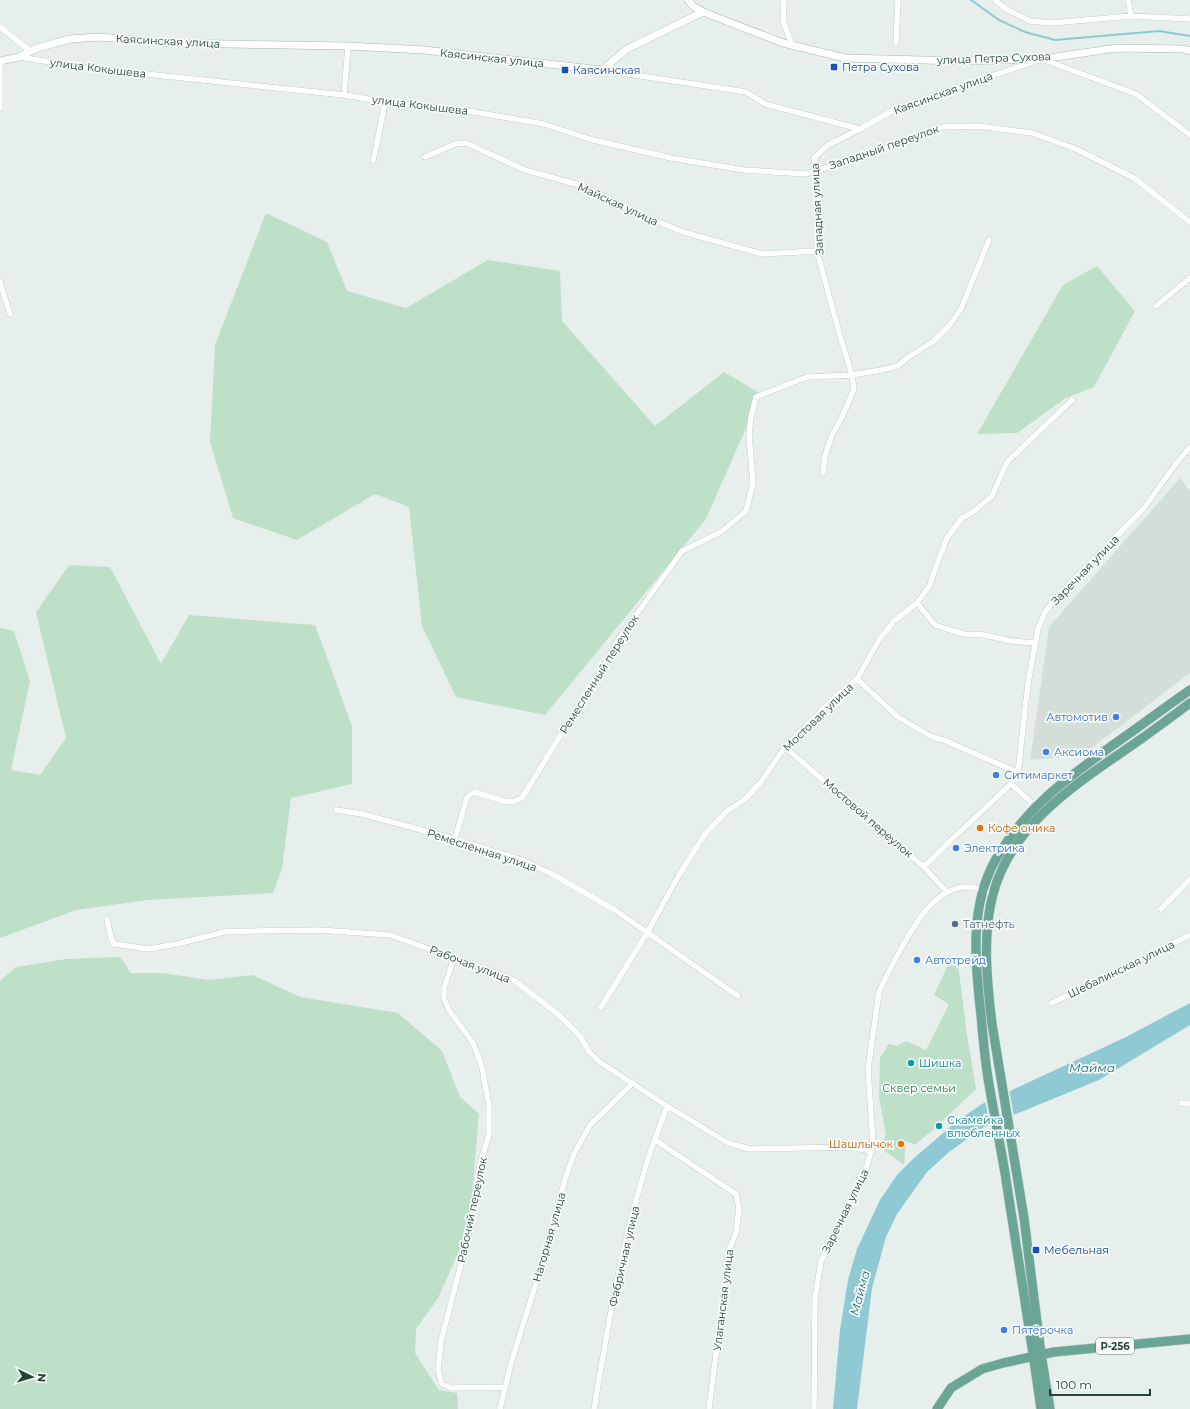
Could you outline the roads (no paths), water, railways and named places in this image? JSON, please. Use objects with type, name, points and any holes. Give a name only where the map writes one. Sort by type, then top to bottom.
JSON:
[{"type":"main road","points":[[1050,1409],[1038,1358],[989,1084],[977,983],[977,916],[983,890],[995,860],[1021,823],[1065,780],[1190,690]]},
{"type":"main road","points":[[1042,1409],[1029,1252],[992,1024],[989,994],[987,954],[989,918],[993,894],[1006,861],[1041,814],[1080,781],[1190,703]]},
{"type":"main road","name":"Р-256","points":[[937,1409],[951,1388],[982,1369],[1003,1362],[1190,1339]]},
{"type":"main road","name":"Р-256","points":[[942,1409],[955,1390],[982,1373],[1005,1366],[1038,1358],[1190,1345]]},
{"type":"street","name":"улица Петра Сухова","points":[[688,0],[693,6],[702,12],[792,45],[845,58],[962,61],[1042,59],[1117,48],[1183,49],[1190,51]]},
{"type":"street","points":[[784,0],[783,21],[792,45]]},
{"type":"street","points":[[896,43],[898,0]]},
{"type":"street","points":[[995,0],[1006,9],[1030,21],[1052,23],[1131,16],[1190,19]]},
{"type":"street","points":[[1128,0],[1131,16]]},
{"type":"street","points":[[602,70],[627,49],[702,12]]},
{"type":"street","points":[[0,27],[30,51]]},
{"type":"street","name":"Каясинская улица","points":[[0,61],[18,57],[42,46],[70,39],[98,37],[173,43],[348,46],[424,50],[602,70],[746,92],[765,104],[860,129],[897,108],[1042,59]]},
{"type":"street","points":[[344,95],[348,46]]},
{"type":"street","name":"улица Кокышева","points":[[18,57],[90,68],[344,95],[385,102],[474,112],[544,124],[593,140],[655,155],[730,168],[806,174],[817,171]]},
{"type":"street","points":[[1042,59],[1136,94],[1190,135]]},
{"type":"street","points":[[0,61],[0,108]]},
{"type":"street","points":[[372,161],[385,102]]},
{"type":"street","name":"Западный переулок","points":[[817,171],[906,142],[942,127],[978,126],[1032,133],[1076,149],[1134,178],[1190,222]]},
{"type":"street","name":"Западная улица","points":[[823,473],[825,456],[832,435],[842,417],[854,389],[852,375],[817,251],[817,171],[814,158],[828,145],[860,129]]},
{"type":"street","name":"Майская улица","points":[[425,157],[456,144],[466,143],[525,170],[583,186],[634,212],[683,232],[762,254],[817,251]]},
{"type":"street","points":[[852,375],[898,366],[907,358],[934,341],[949,326],[961,309],[989,240]]},
{"type":"street","points":[[1156,306],[1190,278]]},
{"type":"street","points":[[0,282],[10,314]]},
{"type":"street","name":"Ремесленный переулок","points":[[455,839],[467,797],[474,792],[504,801],[513,802],[522,798],[571,718],[589,693],[618,640],[682,551],[721,532],[746,511],[753,483],[749,434],[756,397],[807,377],[852,375]]},
{"type":"street","name":"Мостовая улица","points":[[601,1007],[647,933],[705,834],[727,811],[744,800],[761,782],[785,747],[836,696],[857,679],[879,640],[894,621],[917,603],[930,585],[947,538],[962,518],[973,512],[992,496],[1007,462],[1072,400]]},
{"type":"street","name":"Заречная улица","points":[[1011,784],[1017,772],[1022,744],[1028,683],[1038,629],[1045,612],[1059,595],[1145,507],[1190,447]]},
{"type":"street","points":[[917,603],[935,625],[947,629],[964,634],[985,635],[1011,641],[1036,642]]},
{"type":"street","points":[[857,679],[898,717],[932,737],[946,741],[1017,772]]},
{"type":"street","name":"Мостовой переулок","points":[[785,747],[924,867],[947,892]]},
{"type":"street","points":[[924,867],[1011,784],[1030,802]]},
{"type":"street","name":"Ремесленная улица","points":[[336,810],[362,814],[455,839],[522,860],[552,874],[615,910],[738,996]]},
{"type":"street","points":[[1161,909],[1190,879]]},
{"type":"street","points":[[947,892],[957,888],[969,887],[993,894]]},
{"type":"street","name":"Заречная улица","points":[[814,1409],[815,1299],[821,1260],[865,1174],[872,1151],[872,1114],[868,1069],[879,992],[906,940],[920,919],[931,905],[947,892]]},
{"type":"street","name":"Рабочая улица","points":[[107,918],[111,938],[114,944],[148,949],[224,932],[318,930],[390,935],[515,981],[560,1015],[580,1036],[590,1053],[601,1063],[666,1106],[728,1144],[750,1149],[849,1147],[872,1151]]},
{"type":"street","name":"Шебалинская улица","points":[[1052,1003],[1190,935]]},
{"type":"street","name":"Рабочий переулок","points":[[454,958],[444,988],[444,998],[450,1010],[473,1043],[482,1067],[489,1106],[489,1135],[480,1164],[469,1233],[441,1342],[438,1371],[442,1384],[451,1388],[505,1387]]},
{"type":"street","name":"Нагорная улица","points":[[500,1409],[511,1363],[539,1274],[566,1176],[574,1154],[590,1125],[633,1083]]},
{"type":"street","points":[[1181,1103],[1190,1104]]},
{"type":"street","name":"Фабричная улица","points":[[594,1409],[623,1252],[643,1175],[666,1106]]},
{"type":"street","name":"Улаганская улица","points":[[655,1140],[736,1194],[739,1208],[736,1233],[729,1250],[723,1317],[716,1354],[709,1409]]},
{"type":"water","name":"Майма","points":[[1190,1003],[1190,1025],[1099,1080],[984,1127],[949,1152],[927,1172],[897,1214],[886,1237],[872,1288],[857,1409],[833,1409],[840,1330],[848,1280],[857,1249],[880,1200],[897,1175],[913,1159],[956,1122],[982,1104],[1126,1037]]},
{"type":"waterway","points":[[971,0],[999,20],[1025,32],[1055,40],[1159,31],[1190,36]]},
{"type":"place","name":"Петра Сухова","points":[[834,67]]},
{"type":"place","name":"Каясинская","points":[[565,70]]},
{"type":"place","name":"Автомотив","points":[[1116,717]]},
{"type":"place","name":"Аксиома","points":[[1046,752]]},
{"type":"place","name":"Ситимаркет","points":[[996,775]]},
{"type":"place","name":"Кофе оника","points":[[980,828]]},
{"type":"place","name":"Электрика","points":[[956,848]]},
{"type":"place","name":"Татнефть","points":[[955,924]]},
{"type":"place","name":"Автотрейд","points":[[917,960]]},
{"type":"place","name":"Шишка","points":[[911,1063]]},
{"type":"place","name":"Скамейка влюбленных","points":[[939,1126]]},
{"type":"place","name":"Шашлычок","points":[[901,1144]]},
{"type":"place","name":"Мебельная","points":[[1036,1250]]},
{"type":"place","name":"Пятёрочка","points":[[1004,1330]]},
{"type":"park label","name":"Сквер семьи","points":[[919,1088]]}]
